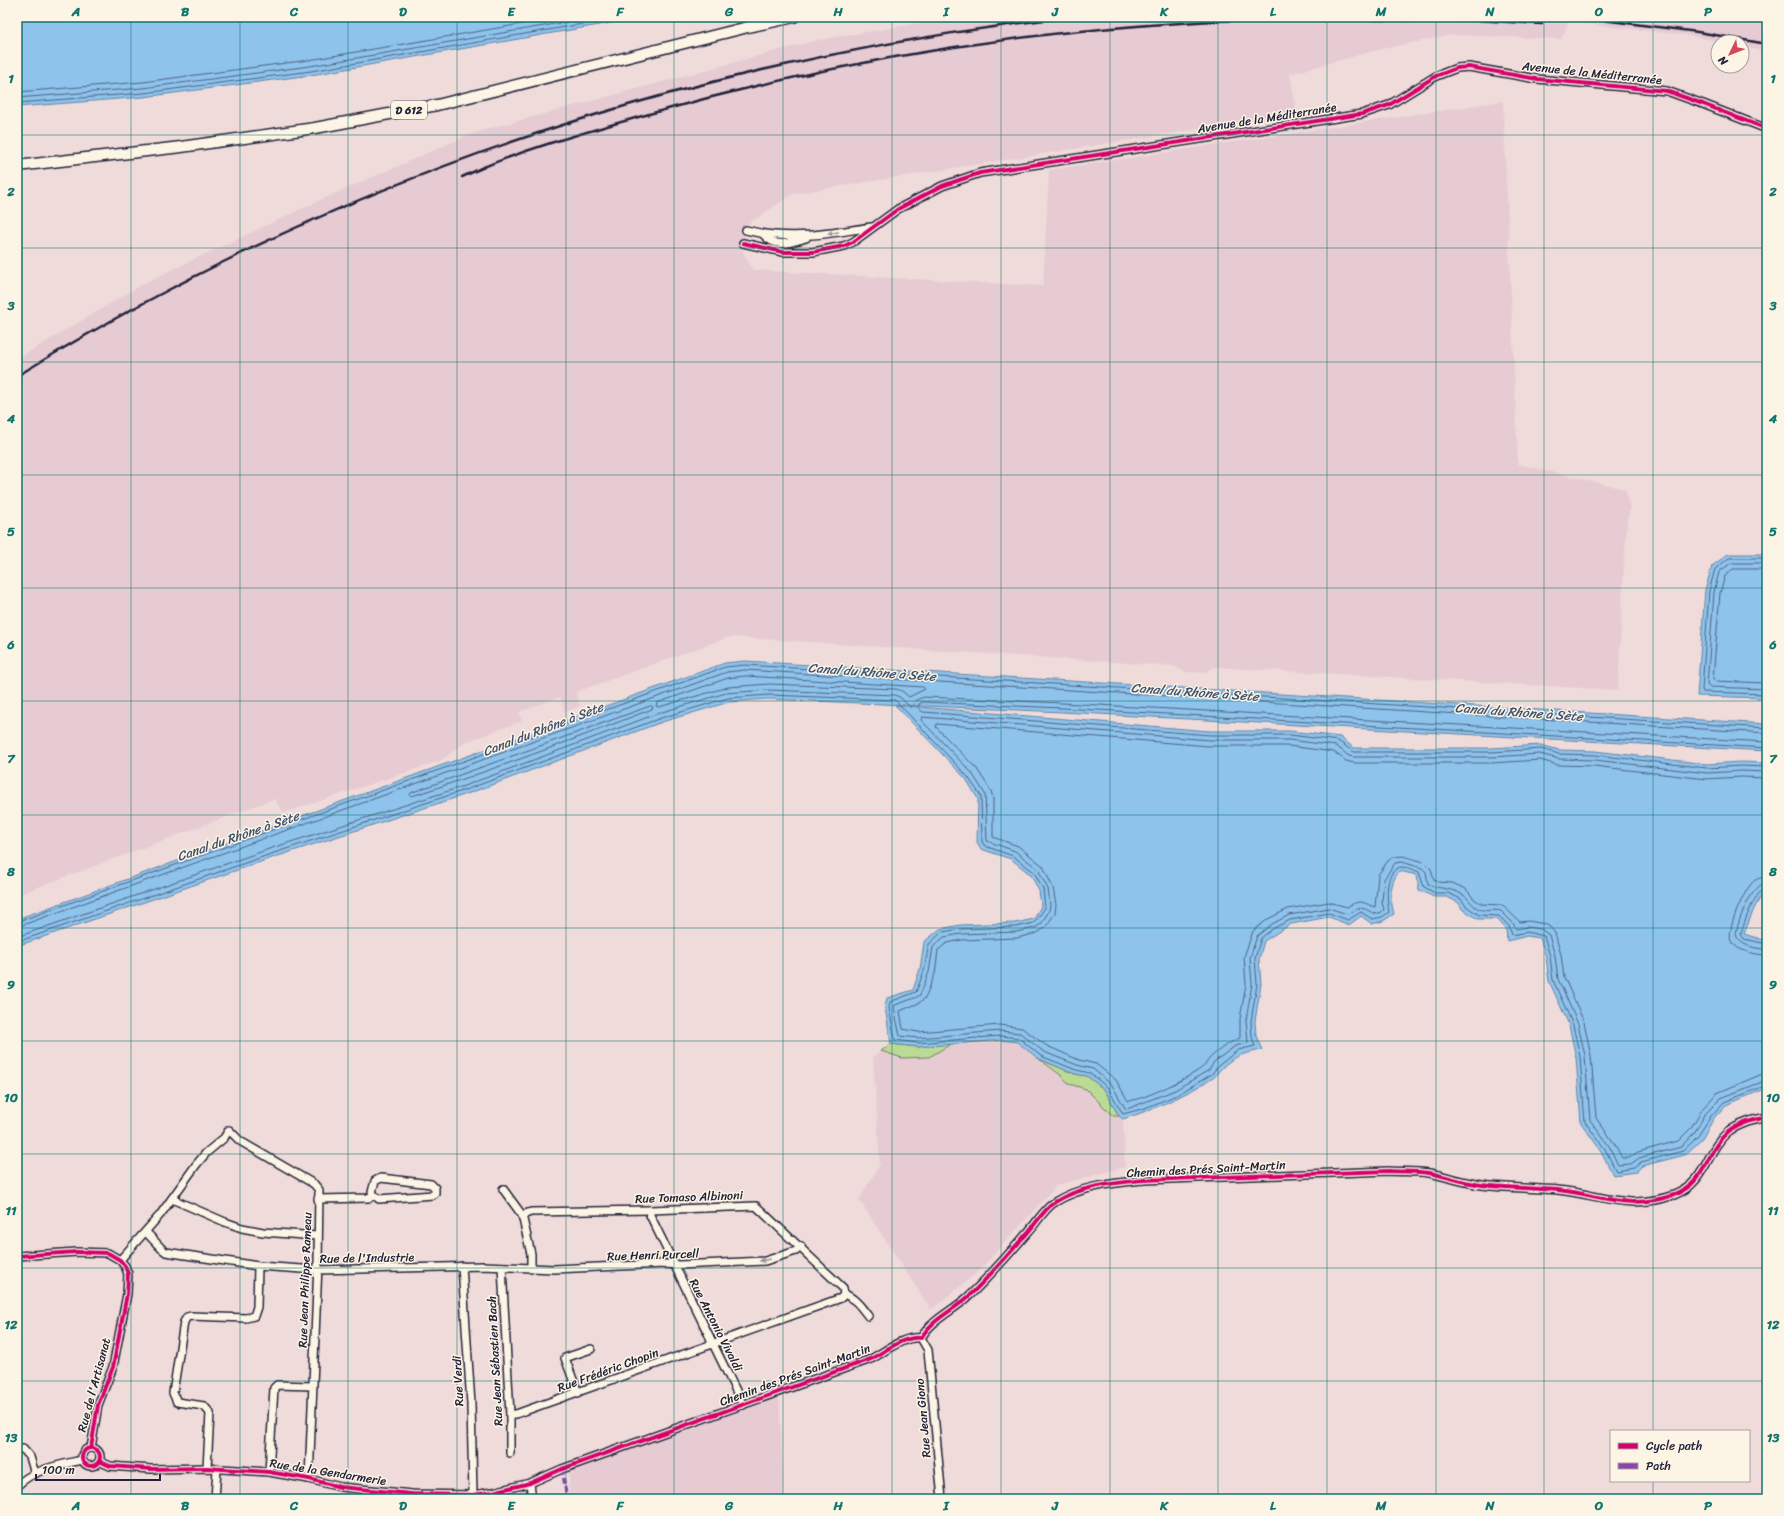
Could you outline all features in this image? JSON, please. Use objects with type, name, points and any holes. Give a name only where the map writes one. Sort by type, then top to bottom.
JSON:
[{"type":"main road","name":"D 612","points":[[17,166],[181,147],[300,130],[429,107],[794,17]]},
{"type":"street","name":"Avenue de la Méditerranée","points":[[762,234],[774,247],[783,252],[813,252],[844,246],[853,242],[871,227],[898,209],[942,186],[980,173],[1362,114],[1389,105],[1436,76],[1457,68],[1482,68],[1537,79],[1667,91],[1767,129]]},
{"type":"street","name":"Avenue de la Méditerranée","points":[[743,243],[774,247],[814,236],[871,227]]},
{"type":"street","name":"Avenue de la Méditerranée","points":[[746,230],[762,234],[814,236]]},
{"type":"street","name":"Chemin des Prés Saint-Martin","points":[[530,1482],[562,1469],[871,1360],[907,1339],[913,1337],[921,1338],[924,1332],[934,1322],[962,1303],[990,1277],[1054,1202],[1081,1190],[1117,1183],[1144,1180],[1389,1171],[1427,1173],[1480,1185],[1558,1190],[1625,1203],[1640,1203],[1655,1201],[1676,1194],[1695,1181],[1703,1172],[1717,1144],[1727,1133],[1743,1123],[1767,1117]]},
{"type":"street","name":"Rue Jean Philippe Rameau","points":[[172,1199],[196,1165],[206,1153],[224,1138],[229,1130],[240,1140],[314,1184],[319,1190],[309,1478]]},
{"type":"street","points":[[381,1178],[431,1184],[435,1188],[435,1193],[432,1195],[379,1199],[374,1195],[372,1192],[375,1181],[381,1178]]},
{"type":"street","points":[[503,1189],[522,1215],[531,1254],[531,1269]]},
{"type":"street","points":[[318,1199],[368,1198],[374,1195]]},
{"type":"street","points":[[17,1256],[100,1252],[108,1253],[120,1260],[146,1232],[172,1199],[242,1228],[263,1232],[317,1236]]},
{"type":"street","name":"Rue Tomaso Albinoni","points":[[522,1215],[531,1212],[756,1206],[801,1246],[843,1288],[844,1294],[851,1296],[858,1302],[868,1316]]},
{"type":"street","name":"Rue Antonio Vivaldi","points":[[650,1210],[650,1215],[744,1406]]},
{"type":"street","name":"Rue de l'Industrie","points":[[146,1232],[166,1252],[258,1266],[317,1270],[462,1266],[502,1267]]},
{"type":"street","name":"Rue Henri Purcell","points":[[502,1267],[531,1269],[765,1261],[796,1251],[801,1246]]},
{"type":"street","name":"Rue de l'Artisanat","points":[[91,1448],[98,1405],[113,1368],[127,1294],[128,1274],[125,1266],[120,1260]]},
{"type":"street","points":[[208,1468],[210,1413],[204,1406],[176,1402],[173,1393],[184,1322],[187,1317],[191,1316],[246,1318],[254,1316],[258,1308],[258,1266]]},
{"type":"street","name":"Rue Verdi","points":[[462,1266],[471,1404],[473,1495]]},
{"type":"street","name":"Rue Jean Sébastien Bach","points":[[502,1267],[510,1415],[510,1453]]},
{"type":"street","points":[[713,1345],[841,1298],[844,1294]]},
{"type":"street","name":"Rue Jean Giono","points":[[921,1338],[928,1350],[942,1499]]},
{"type":"street","name":"Rue Frédéric Chopin","points":[[510,1415],[578,1393],[653,1365],[713,1345]]},
{"type":"street","points":[[578,1393],[565,1358],[591,1349]]},
{"type":"street","points":[[270,1472],[274,1388],[277,1385],[312,1386]]},
{"type":"street","points":[[91,1448],[97,1450],[100,1454],[99,1461],[95,1465],[89,1466],[82,1460],[84,1451],[91,1448]]},
{"type":"street","points":[[17,1449],[23,1449],[30,1457],[35,1474]]},
{"type":"street","points":[[17,1486],[35,1474],[58,1465],[82,1460]]},
{"type":"street","name":"Rue de la Gendarmerie","points":[[99,1461],[110,1466],[151,1469],[217,1468],[270,1472],[309,1478],[340,1487],[387,1492],[473,1495],[509,1489],[530,1482]]},
{"type":"street","points":[[215,1499],[217,1468]]},
{"type":"street","points":[[530,1482],[532,1499]]},
{"type":"shaded area","points":[[955,17],[1767,17],[1767,52],[1750,49],[1750,34],[1710,34],[1710,40],[1693,36],[1569,22],[1561,39],[1452,35],[1377,50],[1290,74],[1297,113],[793,194],[748,224],[741,248],[753,270],[1043,286],[1049,170],[1503,101],[1518,464],[1625,489],[1630,509],[1627,521],[1624,565],[1618,690],[1213,667],[1204,673],[1185,672],[1174,666],[729,637],[576,692],[580,706],[565,712],[560,697],[519,712],[522,721],[466,742],[440,761],[284,813],[274,799],[17,895],[17,359],[148,281],[318,201],[473,133],[813,41]]},
{"type":"shaded area","points":[[1001,1040],[1017,1042],[1062,1076],[1069,1084],[1086,1089],[1113,1116],[1119,1116],[1123,1119],[1125,1167],[1057,1185],[978,1272],[931,1310],[859,1200],[880,1164],[873,1057],[881,1051],[902,1058],[929,1057],[953,1043]]},
{"type":"shaded area","points":[[779,1393],[784,1499],[569,1499],[569,1471]]},
{"type":"green space","points":[[953,1043],[929,1057],[902,1058],[881,1051],[891,1044],[918,1047]]},
{"type":"green space","points":[[1039,1059],[1075,1074],[1087,1076],[1105,1090],[1119,1116],[1113,1116],[1086,1089],[1069,1084],[1062,1076]]},
{"type":"water","points":[[49,17],[645,17],[311,75],[144,97],[17,107],[17,20]]},
{"type":"water","points":[[1728,554],[1767,554],[1767,698],[1697,696],[1705,590],[1712,566]]},
{"type":"water","name":"Canal du Rhône à Sète","points":[[745,661],[1767,724],[1767,751],[1062,712],[768,699],[729,702],[662,722],[467,794],[272,858],[17,946],[17,919],[725,663]]},
{"type":"water","points":[[895,705],[1210,731],[1290,731],[1340,737],[1354,748],[1491,748],[1541,745],[1559,750],[1595,751],[1707,764],[1741,762],[1767,763],[1767,890],[1756,905],[1744,934],[1767,941],[1767,1088],[1726,1105],[1714,1118],[1702,1139],[1685,1155],[1642,1166],[1636,1172],[1613,1175],[1601,1151],[1581,1123],[1576,1058],[1569,1025],[1549,981],[1546,957],[1540,938],[1527,936],[1507,941],[1506,929],[1497,919],[1478,919],[1462,909],[1459,903],[1447,897],[1434,897],[1419,890],[1417,875],[1399,871],[1393,881],[1391,892],[1394,914],[1383,921],[1372,924],[1361,916],[1349,925],[1329,917],[1291,924],[1264,941],[1259,959],[1261,984],[1255,1021],[1256,1036],[1262,1050],[1235,1058],[1214,1077],[1202,1085],[1169,1102],[1135,1115],[1123,1119],[1119,1116],[1105,1090],[1087,1076],[1075,1074],[1039,1059],[1017,1042],[1001,1040],[918,1047],[891,1044],[885,1007],[887,998],[913,990],[920,969],[924,942],[940,929],[960,925],[1015,923],[1034,919],[1041,906],[1039,891],[1031,875],[1011,859],[981,849],[977,842],[978,799],[966,779]]},
{"type":"railway","points":[[17,376],[140,305],[265,242],[393,186],[523,138],[656,97],[792,63],[930,37],[1070,17]]},
{"type":"railway","points":[[1561,17],[1582,18]]},
{"type":"railway","points":[[1578,17],[1698,32],[1767,44]]},
{"type":"railway","points":[[479,169],[559,140],[710,97],[847,66],[986,42],[1127,27],[1197,22],[1297,19],[1463,20]]},
{"type":"railway","points":[[1458,19],[1542,24]]},
{"type":"railway","points":[[462,177],[484,167]]},
{"type":"marked path","points":[[562,1469],[567,1499]]},
{"type":"cycle path","points":[[743,243],[783,252],[813,252],[844,246],[853,242],[898,209],[942,186],[980,173],[1362,114],[1389,105],[1436,76],[1457,68],[1469,67],[1537,79],[1667,91],[1767,129]]},
{"type":"cycle path","points":[[99,1461],[110,1466],[151,1469],[207,1468],[269,1472],[309,1479],[340,1487],[412,1494],[473,1495],[493,1492],[530,1483],[562,1469],[871,1359],[908,1339],[921,1338],[931,1326],[969,1296],[984,1281],[1014,1248],[1044,1211],[1055,1202],[1075,1192],[1098,1186],[1144,1180],[1389,1171],[1424,1172],[1482,1185],[1558,1190],[1615,1200],[1642,1202],[1657,1200],[1674,1195],[1685,1189],[1694,1182],[1720,1140],[1728,1132],[1742,1124],[1767,1117]]},
{"type":"cycle path","points":[[17,1256],[77,1252],[108,1253],[120,1260],[125,1266],[128,1274],[127,1294],[113,1367],[98,1405],[91,1448]]},
{"type":"cycle path","points":[[87,1448],[95,1448],[100,1453],[100,1457],[98,1464],[95,1466],[87,1466],[82,1461],[82,1453],[87,1448]]}]
